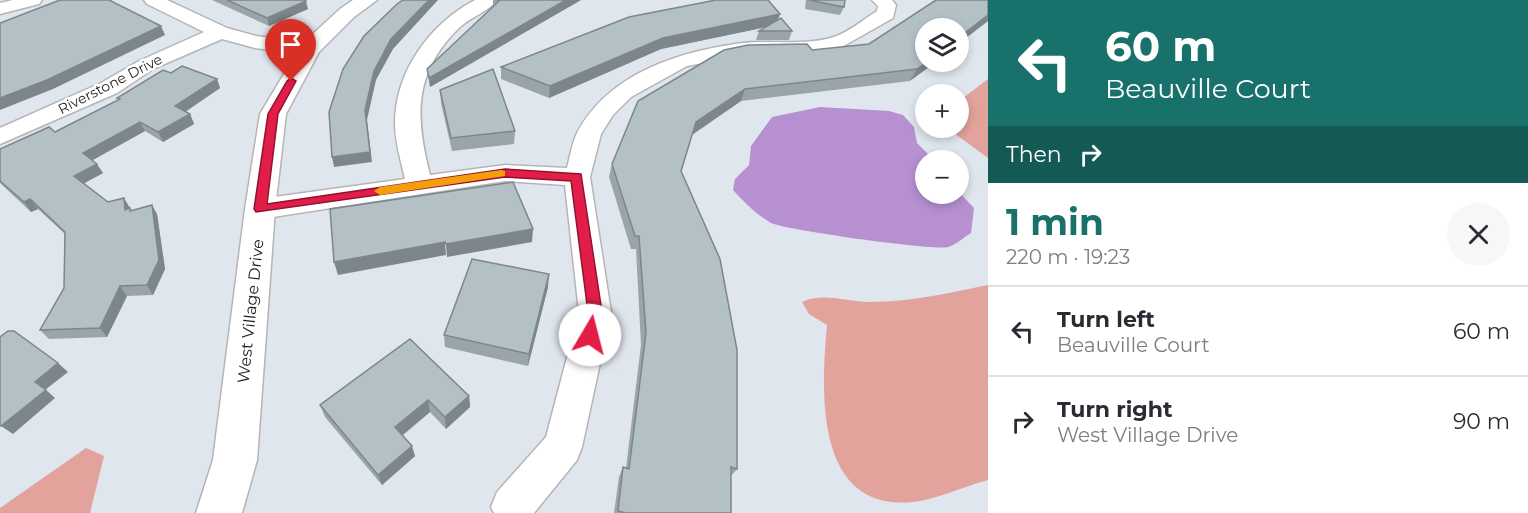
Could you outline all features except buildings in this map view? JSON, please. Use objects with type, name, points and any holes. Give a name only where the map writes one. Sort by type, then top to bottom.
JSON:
[{"type":"street","points":[[0,9],[33,0]]},
{"type":"street","points":[[153,0],[220,32],[255,42],[310,49]]},
{"type":"street","name":"West Village Drive","points":[[219,513],[235,460],[260,209],[273,114],[310,49],[347,13],[367,0]]},
{"type":"street","points":[[419,185],[407,122],[412,83],[422,61],[445,30],[488,0]]},
{"type":"street","points":[[512,507],[563,447],[595,312],[577,177],[589,134],[604,111],[623,92],[650,75],[681,61],[744,49],[799,48],[840,42],[886,14],[887,5],[881,0]]},
{"type":"street","name":"Riverstone Drive","points":[[0,137],[109,88],[146,65],[220,32]]},
{"type":"street","points":[[260,209],[505,173],[577,177]]},
{"type":"shaded area","points":[[988,79],[988,158],[961,138],[969,138],[969,93]]},
{"type":"shaded area","points":[[820,107],[889,111],[903,115],[914,127],[917,143],[924,150],[915,150],[915,204],[969,203],[974,208],[971,233],[948,247],[917,246],[830,235],[771,223],[746,204],[733,190],[735,179],[749,165],[751,146],[772,117]]},
{"type":"shaded area","points":[[988,285],[988,480],[940,496],[913,502],[881,500],[857,488],[841,468],[831,442],[825,413],[827,325],[809,314],[802,302],[819,298],[861,302],[900,300]]},
{"type":"shaded area","points":[[86,448],[104,456],[90,513],[0,513],[0,508]]},
{"type":"slow traffic","points":[[380,191],[501,173]]},
{"type":"route","points":[[291,81],[273,114],[260,209],[505,173],[577,177],[595,312],[590,335]]}]
